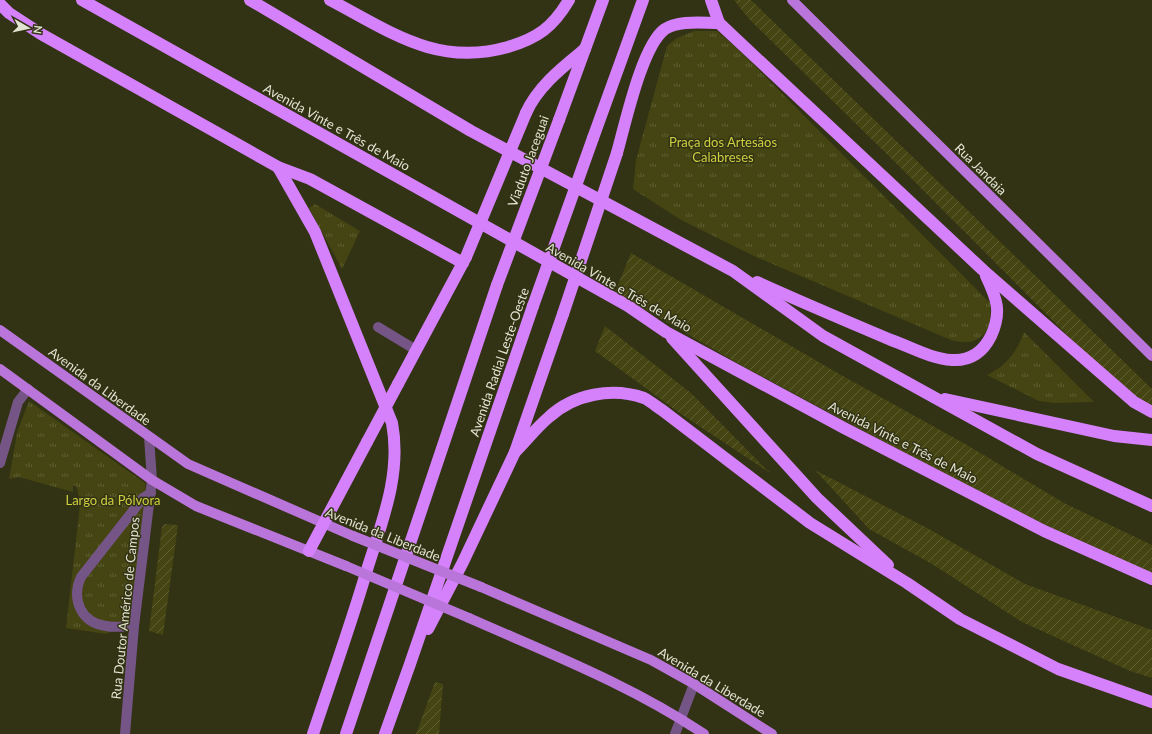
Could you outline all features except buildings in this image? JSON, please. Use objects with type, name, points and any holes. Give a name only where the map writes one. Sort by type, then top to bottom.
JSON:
[{"type":"highway","name":"Avenida Vinte e Três de Maio","points":[[82,0],[628,306],[666,332],[844,428],[1044,531],[1152,579]]},
{"type":"highway","points":[[250,0],[471,131],[733,271],[835,317],[932,356],[952,360],[968,358],[980,352],[993,331],[998,306],[984,271]]},
{"type":"highway","points":[[330,0],[420,46],[445,52],[470,54],[494,51],[522,43],[552,24],[569,0]]},
{"type":"highway","points":[[309,551],[464,260],[526,113],[540,91],[555,74],[586,48],[603,0]]},
{"type":"highway","name":"Avenida Radial Leste-Oeste","points":[[385,734],[533,306],[643,0]]},
{"type":"highway","points":[[711,0],[719,23],[984,271],[1134,402],[1152,412]]},
{"type":"highway","points":[[0,4],[9,13],[41,34],[278,167],[310,179],[464,260]]},
{"type":"highway","points":[[410,664],[464,562],[515,452],[617,153],[643,64],[656,38],[665,29],[678,24],[719,23]]},
{"type":"highway","name":"Viaduto Jaceguai","points":[[497,285],[586,48]]},
{"type":"highway","points":[[278,167],[315,232],[392,423],[395,442],[395,460],[390,497],[348,631],[313,734]]},
{"type":"highway","points":[[733,271],[823,336],[1037,454],[1152,506]]},
{"type":"highway","name":"Avenida Radial Leste-Oeste","points":[[346,734],[497,285]]},
{"type":"highway","points":[[666,332],[817,498],[907,583]]},
{"type":"highway","points":[[515,452],[550,416],[574,401],[611,392],[629,394],[646,399],[810,523],[907,583],[960,619],[1058,669],[1152,702]]},
{"type":"highway","points":[[930,395],[1114,436],[1152,440]]},
{"type":"main road","name":"Rua Jandaia","points":[[792,0],[1152,356]]},
{"type":"main road","name":"Avenida da Liberdade","points":[[0,330],[188,464],[324,524],[481,587],[651,660],[694,684],[772,734]]},
{"type":"main road","points":[[0,369],[152,480],[196,506],[346,566],[626,688],[680,718],[704,734]]},
{"type":"street","points":[[378,327],[416,350]]},
{"type":"street","points":[[0,463],[18,402],[28,389]]},
{"type":"street","name":"Rua Doutor Américo de Campos","points":[[125,734],[134,626],[151,493],[152,480],[149,437]]},
{"type":"street","points":[[134,626],[105,626],[94,623],[81,611],[76,593],[81,577],[143,498],[151,493]]},
{"type":"street","points":[[675,734],[694,684]]},
{"type":"green space","points":[[734,0],[751,0],[1152,389],[1152,410],[1133,401],[899,166],[749,19]]},
{"type":"green space","name":"Praça dos Artesãos Calabreses","points":[[694,31],[717,31],[742,53],[990,303],[990,322],[981,337],[967,342],[951,340],[756,257],[681,220],[633,189],[636,160],[667,46],[677,38]]},
{"type":"green space","points":[[315,204],[360,231],[342,269],[309,208]]},
{"type":"green space","points":[[631,253],[841,375],[967,445],[1064,503],[1152,545],[1152,574],[1054,533],[739,364],[615,292]]},
{"type":"green space","points":[[605,326],[691,393],[770,473],[681,414],[595,351]]},
{"type":"green space","points":[[1024,332],[1094,402],[1054,403],[1039,401],[987,375],[1000,367],[1010,358],[1018,346]]},
{"type":"green space","name":"Largo da Pólvora","points":[[29,401],[145,483],[146,492],[131,624],[106,634],[66,628],[80,505],[77,487],[73,485],[73,492],[19,477],[9,479],[17,433]]},
{"type":"green space","points":[[815,470],[929,529],[1025,584],[1152,630],[1152,678],[1130,671],[1022,622],[932,564],[869,529]]},
{"type":"green space","points":[[165,524],[178,525],[163,635],[149,631],[162,527]]},
{"type":"green space","points":[[435,682],[443,684],[439,734],[416,734]]}]
